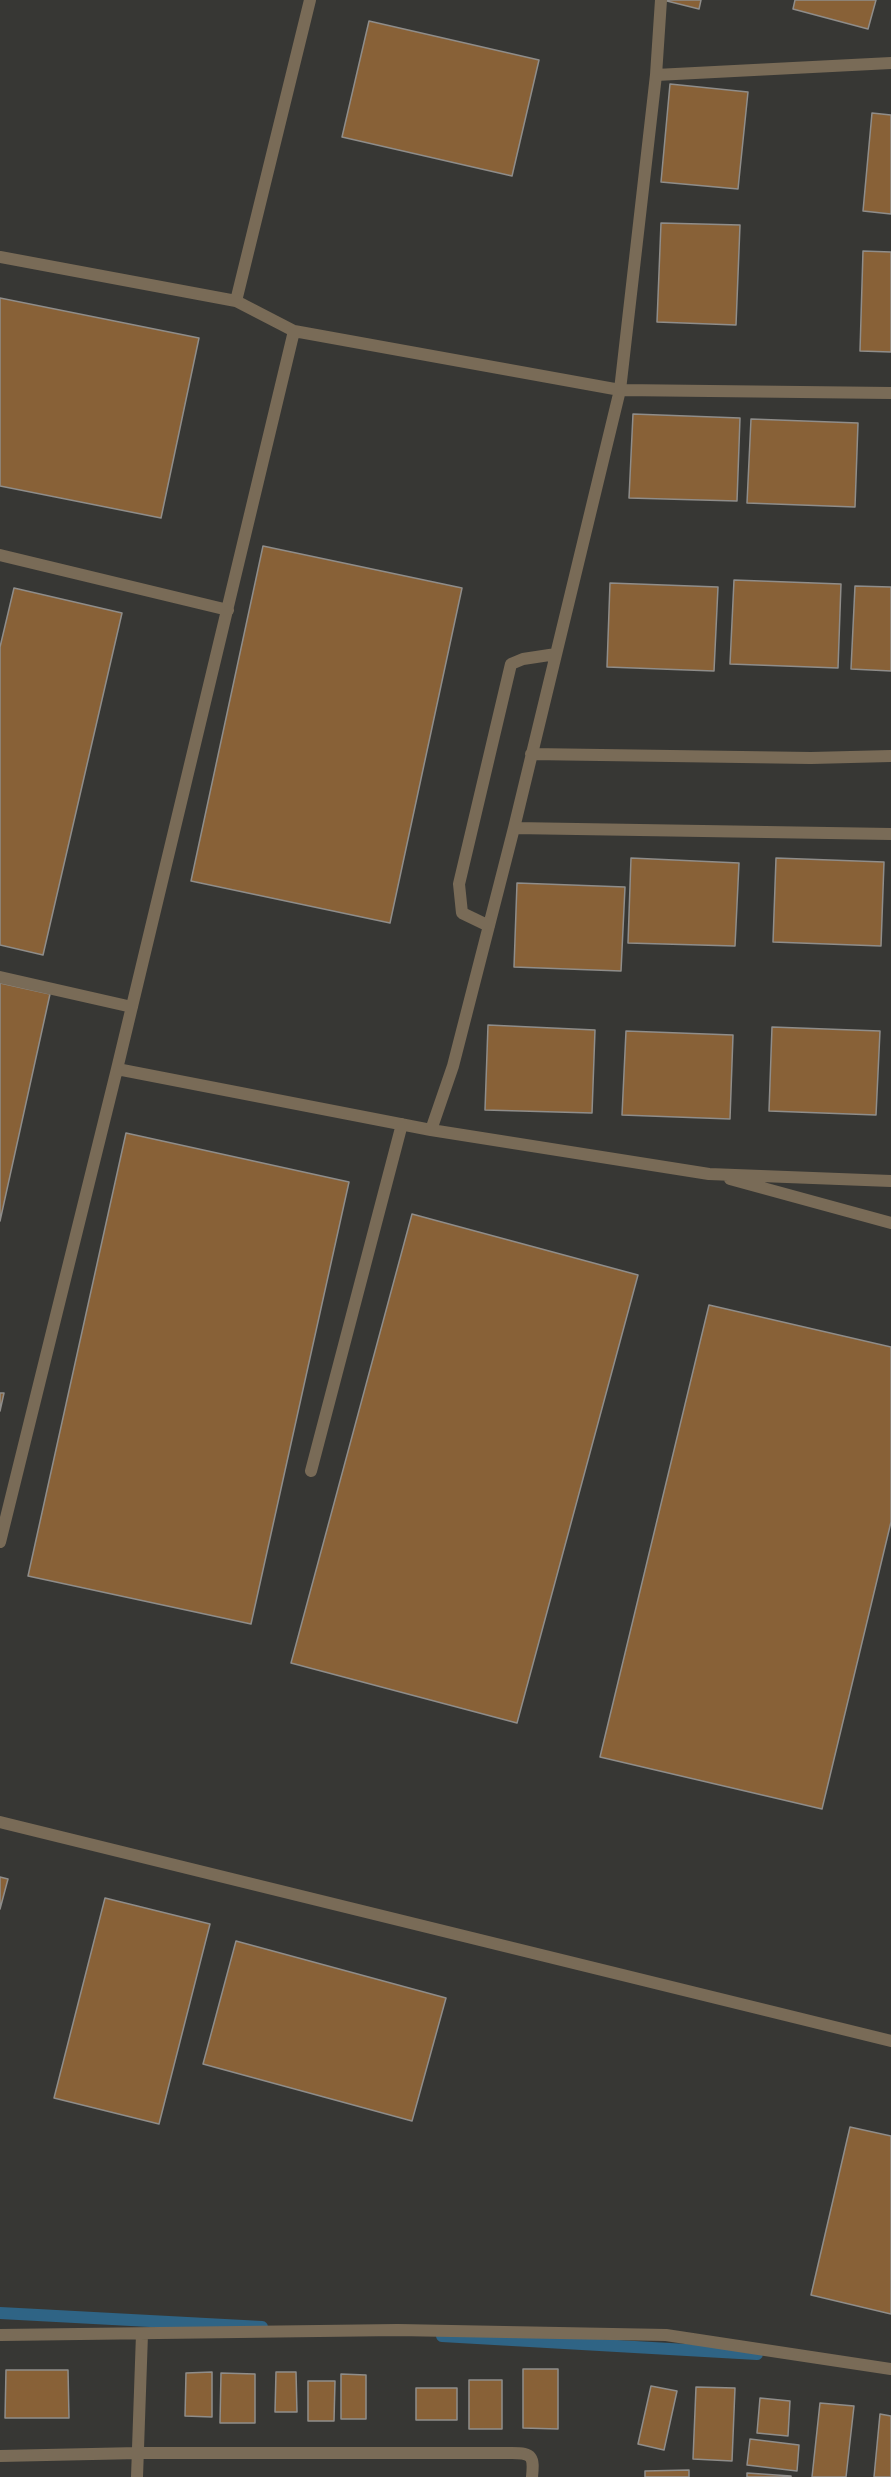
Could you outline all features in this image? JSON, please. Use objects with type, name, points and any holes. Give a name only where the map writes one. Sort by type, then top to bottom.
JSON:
[{"type":"street","points":[[236,301],[310,0]]},
{"type":"street","points":[[430,1130],[453,1066],[489,926],[620,390],[656,75],[661,0]]},
{"type":"street","points":[[656,75],[891,63]]},
{"type":"street","points":[[0,257],[236,301],[294,331],[620,390],[891,393]]},
{"type":"street","points":[[0,1542],[117,1069],[294,331]]},
{"type":"street","points":[[0,555],[228,610]]},
{"type":"street","points":[[489,926],[462,913],[459,884],[509,676],[512,664],[516,661],[556,654]]},
{"type":"street","points":[[531,754],[811,758],[891,756]]},
{"type":"street","points":[[514,828],[891,834]]},
{"type":"street","points":[[0,977],[132,1007]]},
{"type":"street","points":[[117,1069],[430,1130],[710,1174],[891,1223]]},
{"type":"street","points":[[311,1471],[402,1124]]},
{"type":"street","points":[[710,1174],[891,1181]]},
{"type":"street","points":[[0,1822],[891,2041]]},
{"type":"street","points":[[0,2335],[398,2330],[666,2335],[891,2369]]},
{"type":"street","points":[[137,2477],[142,2334]]},
{"type":"street","points":[[0,2456],[138,2453],[525,2453],[531,2456],[533,2462],[532,2477]]},
{"type":"building","points":[[663,0],[701,0],[699,9]]},
{"type":"building","points":[[795,0],[876,0],[868,29],[793,9]]},
{"type":"building","points":[[369,21],[539,60],[512,176],[342,137]]},
{"type":"building","points":[[670,84],[748,92],[738,189],[661,182]]},
{"type":"building","points":[[872,113],[891,115],[891,214],[863,211]]},
{"type":"building","points":[[661,223],[740,225],[736,325],[657,322]]},
{"type":"building","points":[[863,251],[891,252],[891,352],[860,351]]},
{"type":"building","points":[[0,298],[199,338],[161,518],[0,486]]},
{"type":"building","points":[[633,414],[740,418],[737,501],[629,498]]},
{"type":"building","points":[[751,419],[858,423],[855,507],[747,503]]},
{"type":"building","points":[[263,546],[462,588],[390,923],[191,881]]},
{"type":"building","points":[[734,580],[841,584],[838,668],[730,664]]},
{"type":"building","points":[[610,583],[718,587],[714,671],[607,667]]},
{"type":"building","points":[[855,586],[891,587],[891,671],[851,669]]},
{"type":"building","points":[[14,588],[122,613],[43,955],[0,945],[0,647]]},
{"type":"building","points":[[631,858],[739,863],[735,946],[628,943]]},
{"type":"building","points":[[776,858],[884,862],[881,946],[773,942]]},
{"type":"building","points":[[517,883],[625,887],[621,971],[514,967]]},
{"type":"building","points":[[0,983],[50,994],[0,1221]]},
{"type":"building","points":[[488,1025],[595,1030],[592,1113],[485,1110]]},
{"type":"building","points":[[772,1027],[880,1031],[876,1115],[769,1111]]},
{"type":"building","points":[[626,1031],[733,1035],[730,1119],[622,1115]]},
{"type":"building","points":[[126,1133],[349,1182],[251,1624],[28,1576]]},
{"type":"building","points":[[412,1214],[638,1275],[517,1723],[291,1663]]},
{"type":"building","points":[[709,1305],[891,1347],[891,1522],[822,1809],[600,1757]]},
{"type":"building","points":[[0,1393],[4,1393],[0,1411]]},
{"type":"building","points":[[0,1877],[8,1879],[0,1909]]},
{"type":"building","points":[[105,1898],[210,1924],[159,2124],[54,2098]]},
{"type":"building","points":[[236,1941],[446,1998],[412,2121],[203,2064]]},
{"type":"building","points":[[850,2127],[891,2136],[891,2314],[811,2295]]},
{"type":"building","points":[[523,2369],[558,2369],[558,2429],[523,2428]]},
{"type":"building","points":[[6,2370],[68,2370],[69,2418],[5,2418]]},
{"type":"building","points":[[212,2372],[212,2417],[185,2416],[186,2373]]},
{"type":"building","points":[[276,2372],[296,2372],[297,2412],[275,2412]]},
{"type":"building","points":[[221,2373],[255,2374],[255,2423],[220,2423]]},
{"type":"building","points":[[341,2374],[366,2375],[366,2419],[341,2419]]},
{"type":"building","points":[[469,2380],[502,2380],[502,2429],[469,2429]]},
{"type":"building","points":[[308,2381],[335,2381],[334,2421],[308,2421]]},
{"type":"building","points":[[651,2386],[677,2391],[664,2450],[638,2444]]},
{"type":"building","points":[[696,2387],[735,2388],[732,2461],[693,2459]]},
{"type":"building","points":[[416,2388],[457,2388],[457,2420],[416,2420]]},
{"type":"building","points":[[760,2398],[790,2401],[788,2436],[757,2433]]},
{"type":"building","points":[[820,2403],[854,2406],[846,2477],[812,2477]]},
{"type":"building","points":[[880,2414],[891,2416],[891,2477],[874,2477]]},
{"type":"building","points":[[750,2439],[799,2445],[797,2471],[747,2465]]},
{"type":"building","points":[[689,2470],[689,2477],[645,2477],[645,2471]]},
{"type":"building","points":[[747,2473],[791,2476],[791,2477],[747,2477]]},
{"type":"waterway","points":[[0,2313],[262,2327]]},
{"type":"waterway","points":[[442,2336],[757,2354]]}]
